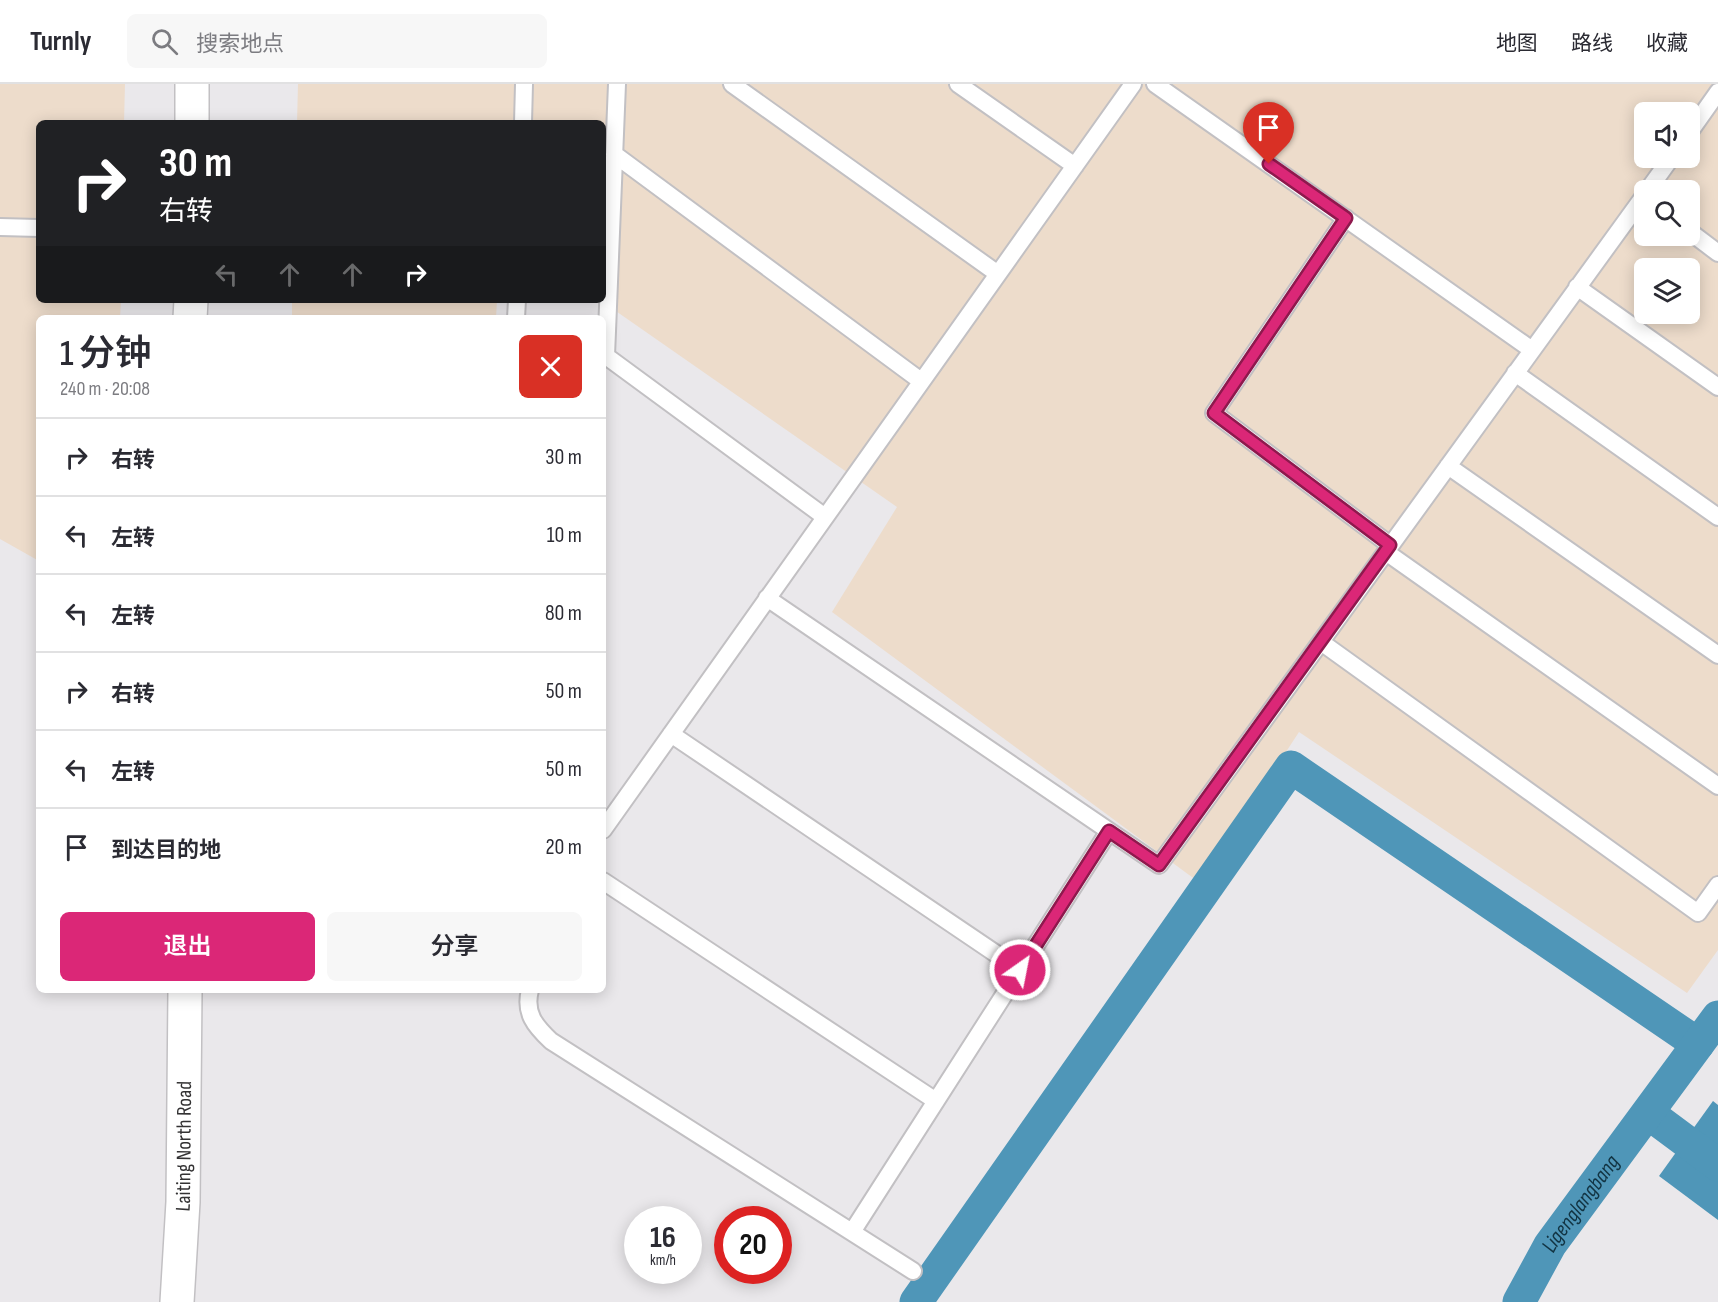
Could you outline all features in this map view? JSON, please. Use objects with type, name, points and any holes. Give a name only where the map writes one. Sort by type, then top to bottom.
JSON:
[{"type":"street","points":[[192,84],[192,120]]},
{"type":"street","name":"Laiting North Road","points":[[177,1302],[183,1202],[185,993]]},
{"type":"lane","points":[[523,120],[524,84]]},
{"type":"lane","points":[[606,334],[617,84]]},
{"type":"lane","points":[[732,84],[998,274]]},
{"type":"lane","points":[[958,84],[1074,166]]},
{"type":"lane","points":[[606,826],[1133,84]]},
{"type":"lane","points":[[1155,84],[1532,350]]},
{"type":"lane","points":[[1700,117],[1718,92]]},
{"type":"lane","points":[[614,154],[921,381]]},
{"type":"lane","points":[[768,598],[1159,865],[1634,210]]},
{"type":"lane","points":[[1346,218],[1214,413],[1388,549],[1718,786]]},
{"type":"lane","points":[[0,227],[36,228]]},
{"type":"lane","points":[[1700,239],[1718,253]]},
{"type":"lane","points":[[1577,287],[1718,387]]},
{"type":"lane","points":[[606,357],[825,517]]},
{"type":"lane","points":[[1515,373],[1718,518]]},
{"type":"lane","points":[[1448,466],[1718,655]]},
{"type":"lane","points":[[1321,642],[1698,913],[1718,885]]},
{"type":"lane","points":[[671,735],[1020,970]]},
{"type":"lane","points":[[852,1232],[1109,831]]},
{"type":"lane","points":[[606,883],[936,1101]]},
{"type":"lane","points":[[530,993],[528,1009],[536,1026],[551,1041],[913,1271]]},
{"type":"shaded area","points":[[0,84],[125,84],[124,120],[36,120],[36,303],[121,303],[120,315],[36,315],[36,559],[0,539]]},
{"type":"shaded area","points":[[298,84],[1718,84],[1718,950],[1687,993],[1299,732],[1200,883],[832,612],[897,507],[604,303],[606,120],[297,120]]},
{"type":"shaded area","points":[[292,303],[497,303],[496,315],[292,315]]},
{"type":"water","points":[[1713,1101],[1718,1105],[1718,1220],[1659,1176]]},
{"type":"waterway","points":[[916,1302],[1291,767],[1698,1044]]},
{"type":"waterway","name":"Ligenglangbang","points":[[1519,1302],[1550,1245],[1718,1017]]},
{"type":"waterway","points":[[1648,1113],[1718,1165]]},
{"type":"route","points":[[1020,970],[1109,831],[1159,865],[1390,545],[1214,413],[1346,218],[1269,164]]}]
